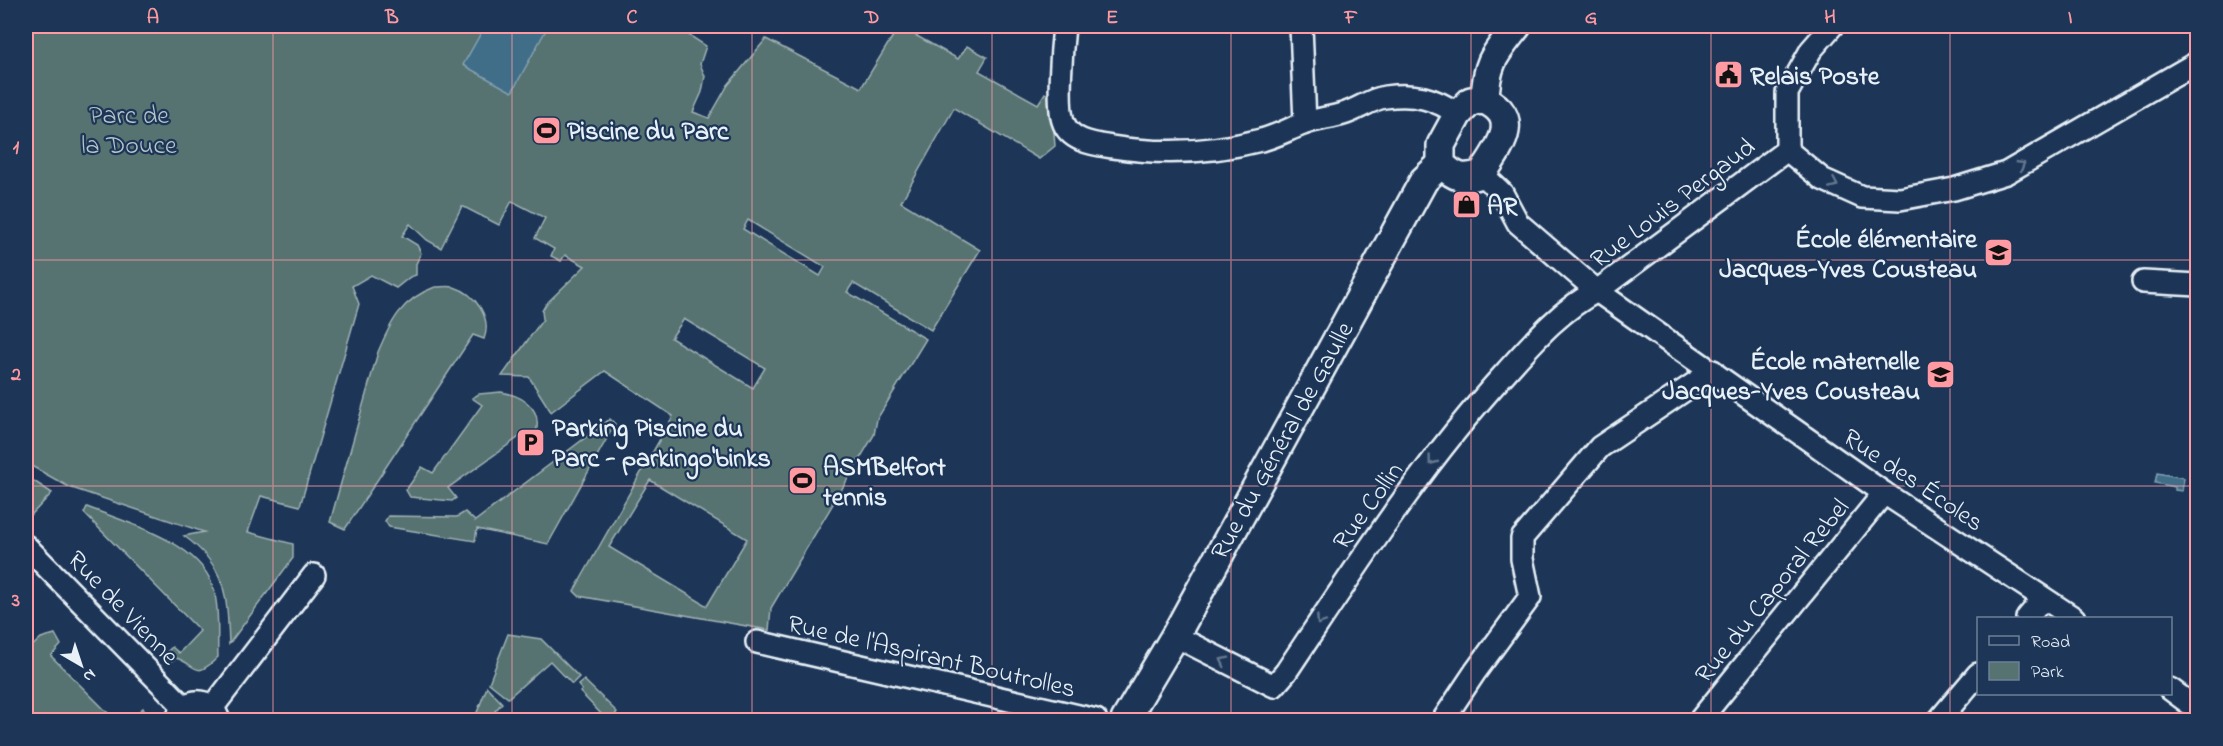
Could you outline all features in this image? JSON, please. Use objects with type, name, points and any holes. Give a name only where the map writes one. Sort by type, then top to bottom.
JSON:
[{"type":"main road","points":[[1485,100],[1486,83],[1492,58],[1517,26]]},
{"type":"main road","points":[[1485,100],[1498,107],[1506,122],[1505,138],[1482,174],[1468,178],[1453,175],[1441,164],[1441,145],[1458,114],[1471,101],[1485,100]]},
{"type":"main road","name":"Rue du Général de Gaulle","points":[[1125,720],[1175,636],[1424,180],[1441,164]]},
{"type":"street","points":[[1064,26],[1062,120],[1068,132],[1080,140],[1100,145],[1138,151],[1185,153],[1262,140],[1305,123],[1345,113],[1383,97],[1423,96],[1443,104],[1458,114]]},
{"type":"street","points":[[1300,26],[1305,123]]},
{"type":"street","points":[[1787,150],[1787,93],[1811,50],[1832,26]]},
{"type":"street","name":"Rue Louis Pergaud","points":[[1597,291],[1787,150],[1822,179],[1862,197],[1900,199],[1954,189],[2006,173],[2198,62]]},
{"type":"street","name":"Rue des Écoles","points":[[1482,174],[1502,193],[1518,223],[1597,291],[1884,493],[2072,617]]},
{"type":"street","points":[[2143,282],[2198,285]]},
{"type":"street","name":"Rue Collin","points":[[1175,636],[1274,686],[1286,672],[1380,530],[1467,414],[1535,339],[1584,298],[1597,291]]},
{"type":"street","points":[[1443,720],[1474,672],[1530,597],[1522,559],[1522,538],[1600,447],[1713,371]]},
{"type":"street","name":"Rue du Caporal Rebel","points":[[1700,720],[1884,493]]},
{"type":"street","name":"Rue de Vienne","points":[[26,546],[180,714]]},
{"type":"street","points":[[180,714],[190,702],[198,701],[206,703],[216,714],[314,575]]},
{"type":"street","points":[[2028,617],[2043,599]]},
{"type":"street","name":"Rue de l'Aspirant Boutrolles","points":[[756,642],[1096,720]]},
{"type":"street","points":[[1939,720],[1977,675]]},
{"type":"street","points":[[2172,691],[2195,712]]},
{"type":"green space","name":"Parc de la Douce","points":[[26,26],[675,26],[706,46],[700,64],[705,76],[702,92],[693,112],[709,118],[728,85],[766,39],[861,88],[899,26],[958,59],[967,46],[987,57],[979,71],[1038,104],[1045,93],[1051,97],[1055,146],[1039,159],[954,108],[901,202],[980,250],[931,330],[853,283],[847,292],[926,339],[877,419],[874,435],[771,608],[769,630],[579,596],[574,591],[673,416],[605,371],[551,412],[529,377],[502,376],[543,319],[542,311],[546,304],[585,266],[565,255],[561,261],[551,256],[554,249],[535,238],[545,218],[512,201],[499,225],[462,206],[441,248],[427,240],[410,224],[402,236],[417,245],[421,253],[416,264],[416,275],[396,288],[371,275],[352,286],[359,304],[300,506],[261,496],[248,532],[293,544],[293,558],[229,644],[225,597],[217,571],[209,559],[184,536],[204,532],[69,487],[26,463]],"holes":[[[748,220],[825,267],[820,276],[743,229]],[[684,319],[765,368],[753,388],[671,338]],[[650,480],[747,539],[707,606],[609,547]]]},
{"type":"green space","points":[[435,287],[454,287],[462,290],[475,301],[486,323],[484,339],[473,335],[345,529],[330,522],[378,352],[399,312],[414,298]]},
{"type":"green space","points":[[501,392],[515,396],[532,407],[537,420],[537,428],[530,445],[522,435],[448,488],[456,498],[452,501],[410,497],[406,490],[422,467],[433,473],[482,405],[472,398],[479,394]]},
{"type":"green space","points":[[610,419],[615,424],[548,544],[477,529],[475,541],[389,527],[385,521],[388,516],[457,517],[465,512],[475,521]]},
{"type":"green space","points":[[26,476],[52,493],[31,515],[26,509]]},
{"type":"green space","points":[[87,507],[158,535],[191,556],[204,569],[215,593],[217,611],[218,657],[210,664],[200,670],[176,658],[168,663],[162,657],[172,647],[179,653],[200,631],[84,513]]},
{"type":"green space","points":[[55,634],[61,645],[51,656],[115,720],[26,720],[26,652],[41,638]]},
{"type":"green space","points":[[508,634],[541,639],[579,677],[572,684],[550,661],[508,698],[489,683]]},
{"type":"green space","points":[[584,680],[617,712],[612,720],[607,720],[580,692],[582,690],[578,685]]},
{"type":"green space","points":[[487,687],[502,703],[495,711],[502,720],[474,720]]},
{"type":"green space","points":[[143,708],[149,720],[129,720]]},
{"type":"water","points":[[485,26],[548,26],[512,92],[463,65]]},
{"type":"water","points":[[2157,473],[2184,478],[2182,491],[2175,490],[2175,487],[2155,483]]},
{"type":"place","name":"Relais Poste","points":[[1729,75]]},
{"type":"place","name":"Piscine du Parc","points":[[546,130]]},
{"type":"place","name":"AR","points":[[1466,205]]},
{"type":"place","name":"École élémentaire Jacques-Yves Cousteau","points":[[1998,253]]},
{"type":"place","name":"École maternelle Jacques-Yves Cousteau","points":[[1941,375]]},
{"type":"place","name":"Parking Piscine du Parc - parkingo'binks","points":[[531,442]]},
{"type":"place","name":"ASMBelfort tennis","points":[[802,481]]}]
